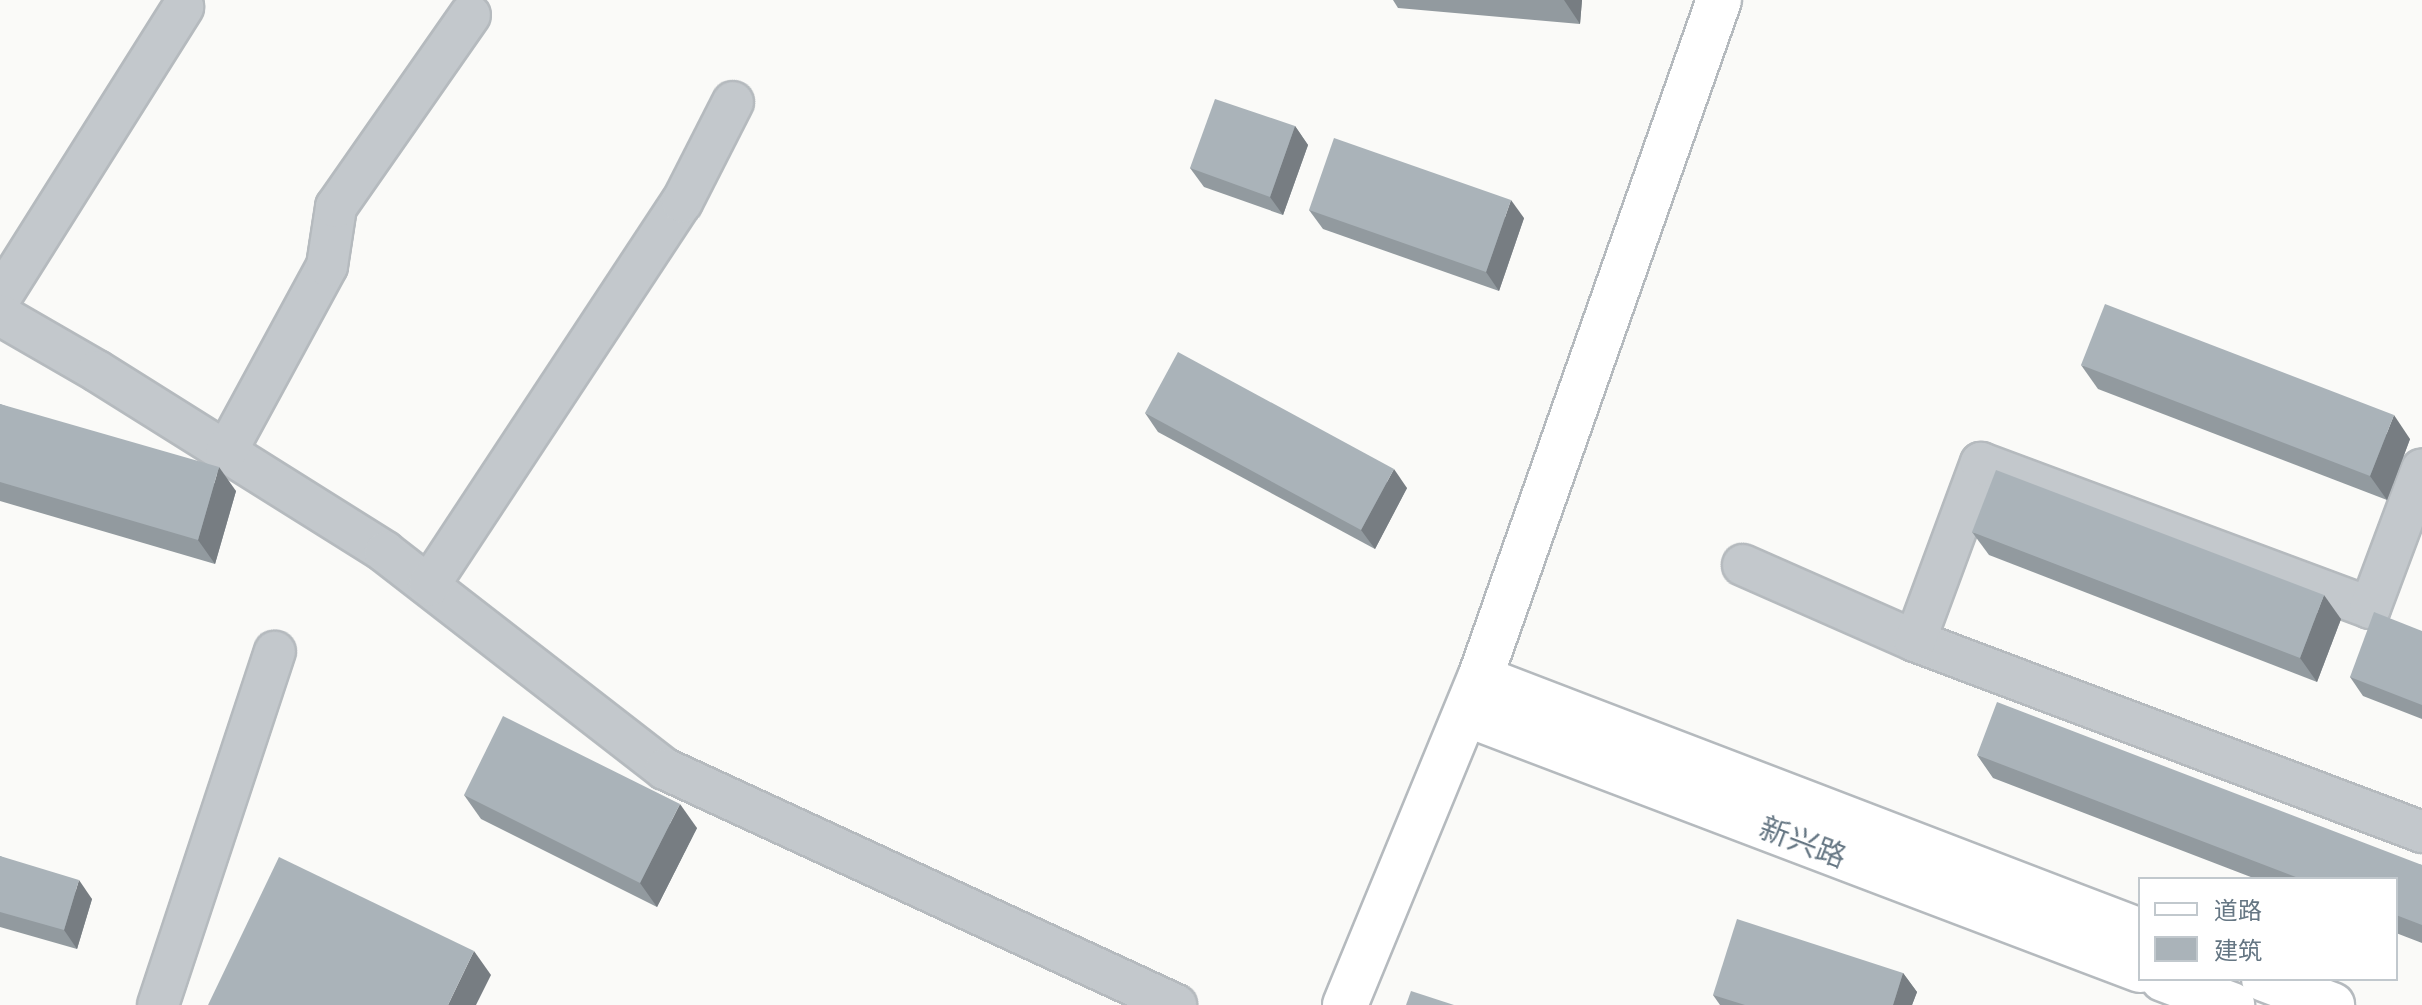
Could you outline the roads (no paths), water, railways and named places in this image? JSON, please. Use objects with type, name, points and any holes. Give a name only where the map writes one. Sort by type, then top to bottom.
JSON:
[{"type":"main road","points":[[1345,1005],[1473,696],[1719,0]]},
{"type":"main road","name":"新兴路","points":[[1473,696],[2138,930]]},
{"type":"main road","name":"新兴路","points":[[1473,696],[2138,969]]},
{"type":"main road","points":[[2168,981],[2232,1005]]},
{"type":"main road","points":[[2269,981],[2332,1005]]},
{"type":"street","points":[[0,298],[183,7]]},
{"type":"street","points":[[226,452],[327,266],[336,207],[470,15]]},
{"type":"street","points":[[429,585],[682,202],[733,102]]},
{"type":"street","points":[[0,315],[385,552],[665,769],[1176,1005]]},
{"type":"street","points":[[1915,641],[1981,463],[2370,608],[2422,469]]},
{"type":"street","points":[[1743,565],[1915,641],[2422,832]]},
{"type":"street","points":[[158,1005],[275,652]]}]
